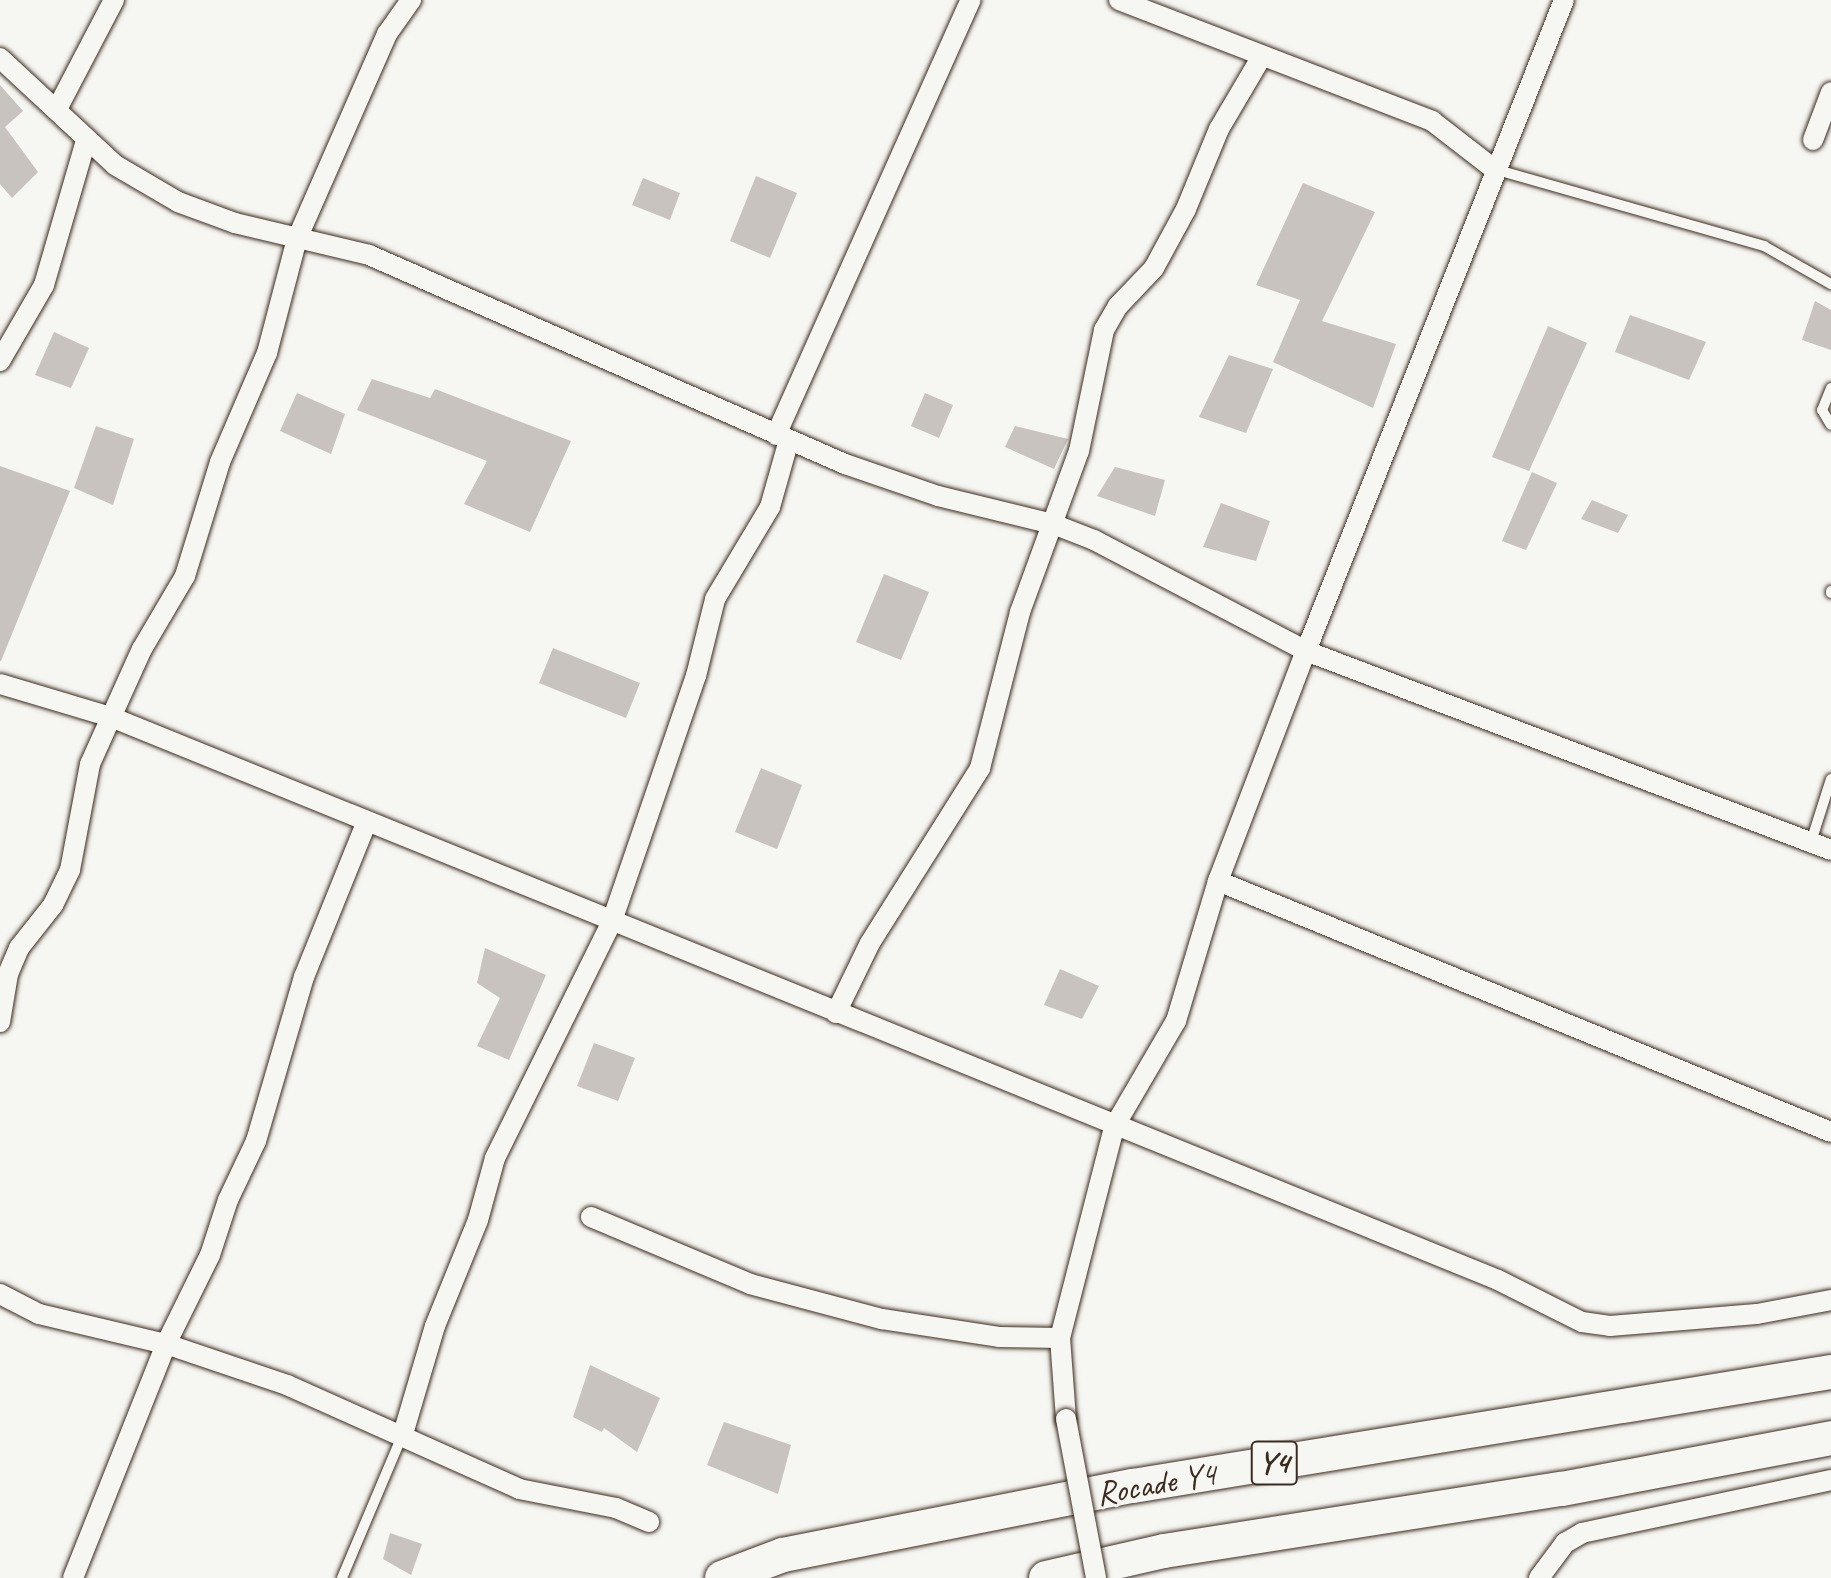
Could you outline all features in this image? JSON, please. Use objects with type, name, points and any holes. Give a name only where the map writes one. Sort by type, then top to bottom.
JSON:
[{"type":"highway","name":"Rocade Y4","points":[[722,1578],[783,1555],[1133,1486],[1831,1372]]},
{"type":"highway","name":"Rocade Y4","points":[[1046,1578],[1164,1551],[1562,1489],[1831,1438]]},
{"type":"street","points":[[57,109],[114,0]]},
{"type":"street","points":[[0,1022],[8,974],[19,948],[53,905],[70,870],[90,764],[111,717],[185,576],[220,462],[267,353],[297,239],[387,34],[411,0]]},
{"type":"street","points":[[403,1434],[435,1326],[478,1220],[495,1158],[612,921],[696,676],[715,599],[770,507],[782,438],[971,0]]},
{"type":"street","points":[[1119,0],[1432,121],[1494,169]]},
{"type":"street","points":[[1096,1578],[1066,1419],[1060,1338],[1114,1127],[1176,1021],[1218,881],[1494,169],[1564,0]]},
{"type":"street","points":[[836,1013],[870,943],[980,768],[1020,612],[1089,415],[1104,330],[1118,306],[1154,268],[1186,209],[1219,129],[1262,56]]},
{"type":"street","points":[[0,58],[57,109],[86,140],[178,202],[297,239],[369,255],[782,438],[938,496],[1053,524],[1159,572],[1257,629],[1306,651],[1821,846]]},
{"type":"street","points":[[1813,140],[1831,92]]},
{"type":"street","points":[[0,361],[44,285],[86,140]]},
{"type":"street","points":[[0,684],[111,717],[1114,1127],[1498,1280],[1582,1322],[1610,1326],[1757,1314],[1831,1300]]},
{"type":"street","points":[[73,1578],[166,1344],[210,1255],[228,1200],[256,1141],[304,977],[367,821]]},
{"type":"street","points":[[1218,881],[1831,1132]]},
{"type":"street","points":[[591,1217],[750,1284],[882,1319],[999,1337],[1060,1338]]},
{"type":"street","points":[[0,1294],[83,1328],[166,1344],[287,1385],[403,1434],[459,1465],[519,1489],[616,1508],[649,1522]]},
{"type":"street","points":[[1539,1578],[1565,1543],[1582,1533],[1831,1480]]},
{"type":"lane","points":[[1494,169],[1764,246],[1831,284]]},
{"type":"lane","points":[[1831,388],[1822,410],[1831,425]]},
{"type":"lane","points":[[1821,846],[1831,779]]},
{"type":"lane","points":[[342,1578],[403,1434]]},
{"type":"building","points":[[0,85],[23,111],[5,127],[38,172],[12,198],[0,184]]},
{"type":"building","points":[[756,176],[797,193],[770,258],[730,241]]},
{"type":"building","points":[[643,178],[680,193],[670,220],[632,205]]},
{"type":"building","points":[[1303,183],[1375,212],[1322,321],[1396,344],[1373,408],[1273,362],[1300,300],[1256,285]]},
{"type":"building","points":[[1815,301],[1831,310],[1831,350],[1802,340]]},
{"type":"building","points":[[1630,315],[1706,342],[1689,380],[1615,352]]},
{"type":"building","points":[[1548,326],[1587,343],[1529,471],[1492,457]]},
{"type":"building","points":[[54,332],[89,348],[71,388],[35,375]]},
{"type":"building","points":[[1229,355],[1273,369],[1246,433],[1199,417]]},
{"type":"building","points":[[372,379],[430,398],[435,389],[571,441],[530,532],[464,504],[487,461],[357,410]]},
{"type":"building","points":[[297,393],[345,414],[331,454],[280,431]]},
{"type":"building","points":[[925,393],[953,405],[939,438],[911,426]]},
{"type":"building","points":[[96,426],[134,439],[113,505],[74,488]]},
{"type":"building","points":[[1015,426],[1068,439],[1054,469],[1005,447]]},
{"type":"building","points":[[0,466],[70,491],[1,661],[0,661]]},
{"type":"building","points":[[1115,467],[1165,480],[1155,516],[1097,496]]},
{"type":"building","points":[[1532,472],[1557,483],[1526,550],[1502,541]]},
{"type":"building","points":[[1592,500],[1628,515],[1618,533],[1581,519]]},
{"type":"building","points":[[1221,503],[1270,521],[1256,561],[1203,547]]},
{"type":"building","points":[[884,574],[929,592],[901,660],[856,642]]},
{"type":"building","points":[[553,648],[640,683],[626,718],[539,683]]},
{"type":"building","points":[[761,768],[802,785],[777,849],[735,832]]},
{"type":"building","points":[[485,948],[546,975],[509,1060],[477,1046],[500,998],[477,983]]},
{"type":"building","points":[[1060,969],[1099,986],[1082,1019],[1044,1005]]},
{"type":"building","points":[[594,1043],[635,1058],[618,1101],[577,1086]]},
{"type":"building","points":[[590,1365],[660,1398],[637,1452],[604,1428],[602,1432],[573,1417]]},
{"type":"building","points":[[724,1422],[791,1445],[778,1494],[707,1465]]},
{"type":"building","points":[[390,1533],[422,1544],[411,1575],[383,1559]]}]
